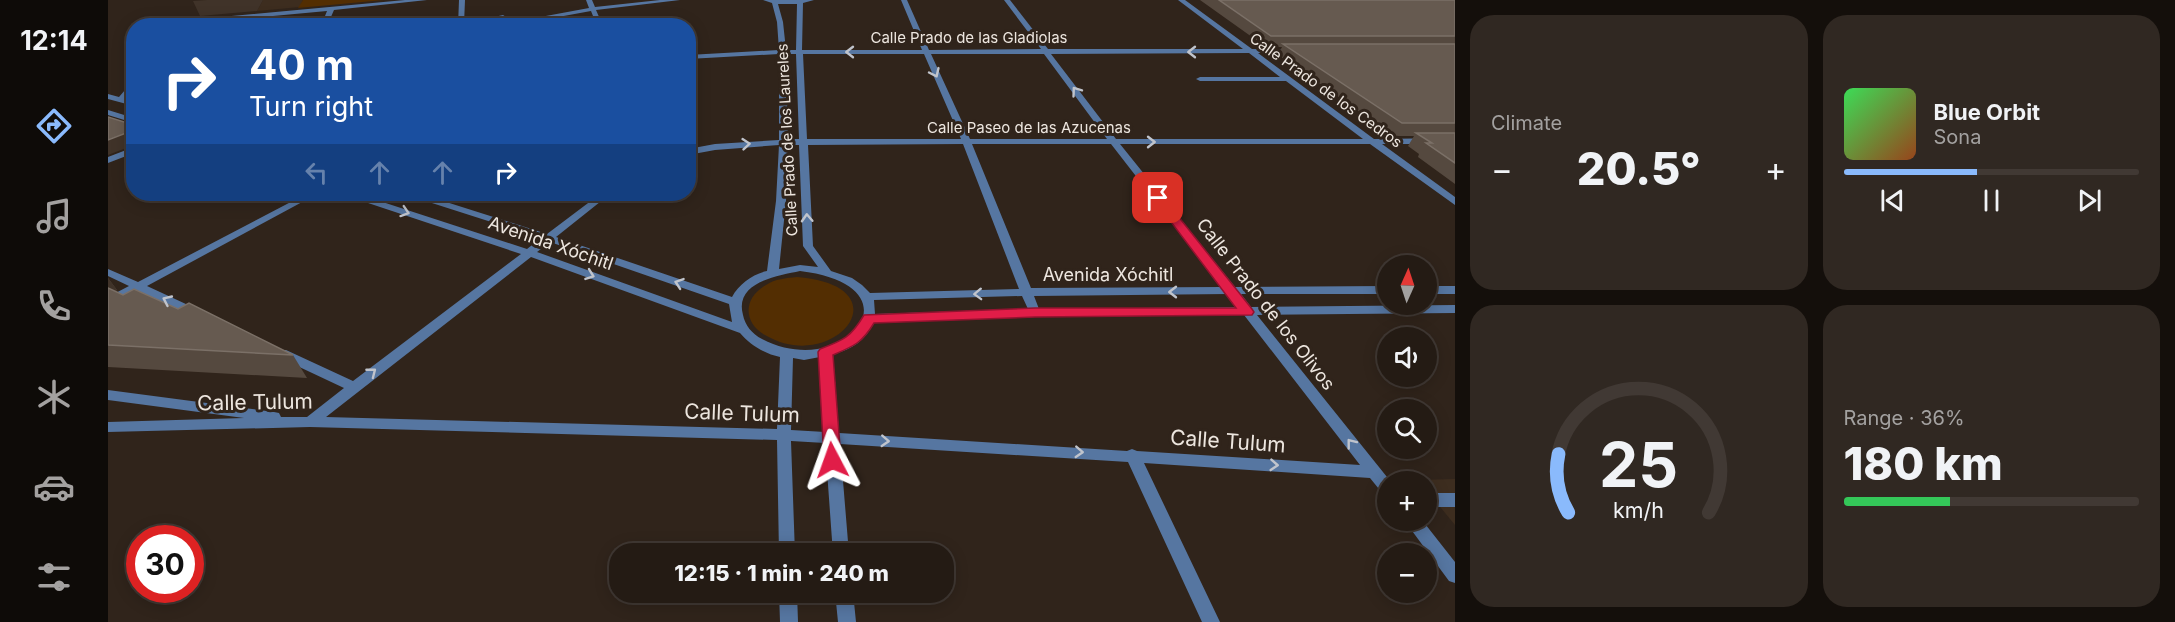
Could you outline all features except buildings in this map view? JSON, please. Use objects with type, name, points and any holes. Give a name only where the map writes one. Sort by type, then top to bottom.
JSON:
[{"type":"street","points":[[244,18],[424,0]]},
{"type":"street","points":[[462,0],[462,18]]},
{"type":"street","points":[[509,18],[613,0]]},
{"type":"street","points":[[530,18],[590,4],[677,0]]},
{"type":"street","points":[[770,1],[812,0]]},
{"type":"street","points":[[904,0],[967,143],[1035,313]]},
{"type":"street","name":"Calle Prado de los Olivos","points":[[1007,0],[1114,142],[1377,476]]},
{"type":"street","name":"Calle Prado de los Cedros","points":[[1181,0],[1455,202]]},
{"type":"street","name":"Calle Prado de los Laureles","points":[[770,1],[778,12],[782,52],[784,142],[778,245],[773,271]]},
{"type":"street","name":"Calle Prado de los Laureles","points":[[800,2],[799,52],[808,246],[826,271]]},
{"type":"street","points":[[590,4],[596,18]]},
{"type":"street","points":[[327,18],[331,9]]},
{"type":"street","points":[[191,18],[194,15]]},
{"type":"street","name":"Calle Prado de las Gladiolas","points":[[696,57],[782,52],[1307,51]]},
{"type":"street","points":[[1200,79],[1288,80]]},
{"type":"street","points":[[121,100],[126,94]]},
{"type":"street","points":[[108,96],[126,102]]},
{"type":"street","points":[[108,112],[126,118]]},
{"type":"street","name":"Calle Paseo de las Azucenas","points":[[696,151],[784,142],[1455,141]]},
{"type":"street","points":[[108,160],[126,153]]},
{"type":"street","points":[[108,302],[299,201]]},
{"type":"street","name":"Avenida Xóchitl","points":[[371,201],[526,252],[740,329]]},
{"type":"street","name":"Avenida Xóchitl","points":[[435,201],[734,302]]},
{"type":"street","points":[[108,395],[310,422],[526,252],[596,201]]},
{"type":"street","points":[[800,268],[826,271],[854,284],[865,297],[870,311],[869,318],[859,335],[850,342],[825,352],[787,354],[764,347],[746,336],[740,329],[734,316],[734,302],[744,286],[773,271],[800,268]]},
{"type":"street","points":[[108,272],[213,321]]},
{"type":"street","name":"Avenida Xóchitl","points":[[865,297],[1025,292],[1377,290]]},
{"type":"street","points":[[1437,290],[1455,290]]},
{"type":"street","points":[[869,318],[1035,313],[1455,309]]},
{"type":"street","points":[[267,346],[353,387]]},
{"type":"street","points":[[825,352],[840,543]]},
{"type":"street","points":[[787,354],[784,435],[788,543]]},
{"type":"street","name":"Calle Tulum","points":[[108,427],[310,422],[784,435],[1132,455],[1374,472]]},
{"type":"street","points":[[1132,455],[1211,622]]},
{"type":"street","points":[[1421,531],[1455,575]]},
{"type":"street","points":[[789,603],[789,622]]},
{"type":"street","points":[[845,603],[847,622]]},
{"type":"lane","points":[[1437,500],[1455,500]]},
{"type":"shaded area","points":[[263,0],[303,0],[300,7],[257,11]]},
{"type":"shaded area","points":[[303,0],[384,0],[298,8]]},
{"type":"shaded area","points":[[797,277],[830,284],[848,296],[853,310],[848,325],[834,337],[815,344],[791,345],[765,335],[752,323],[749,310],[753,296],[773,281]]},
{"type":"shaded area","points":[[1437,479],[1455,479],[1455,525],[1437,503]]},
{"type":"route","points":[[832,460],[825,352],[850,342],[859,335],[869,318],[1035,313],[1247,312],[1158,198]]}]
